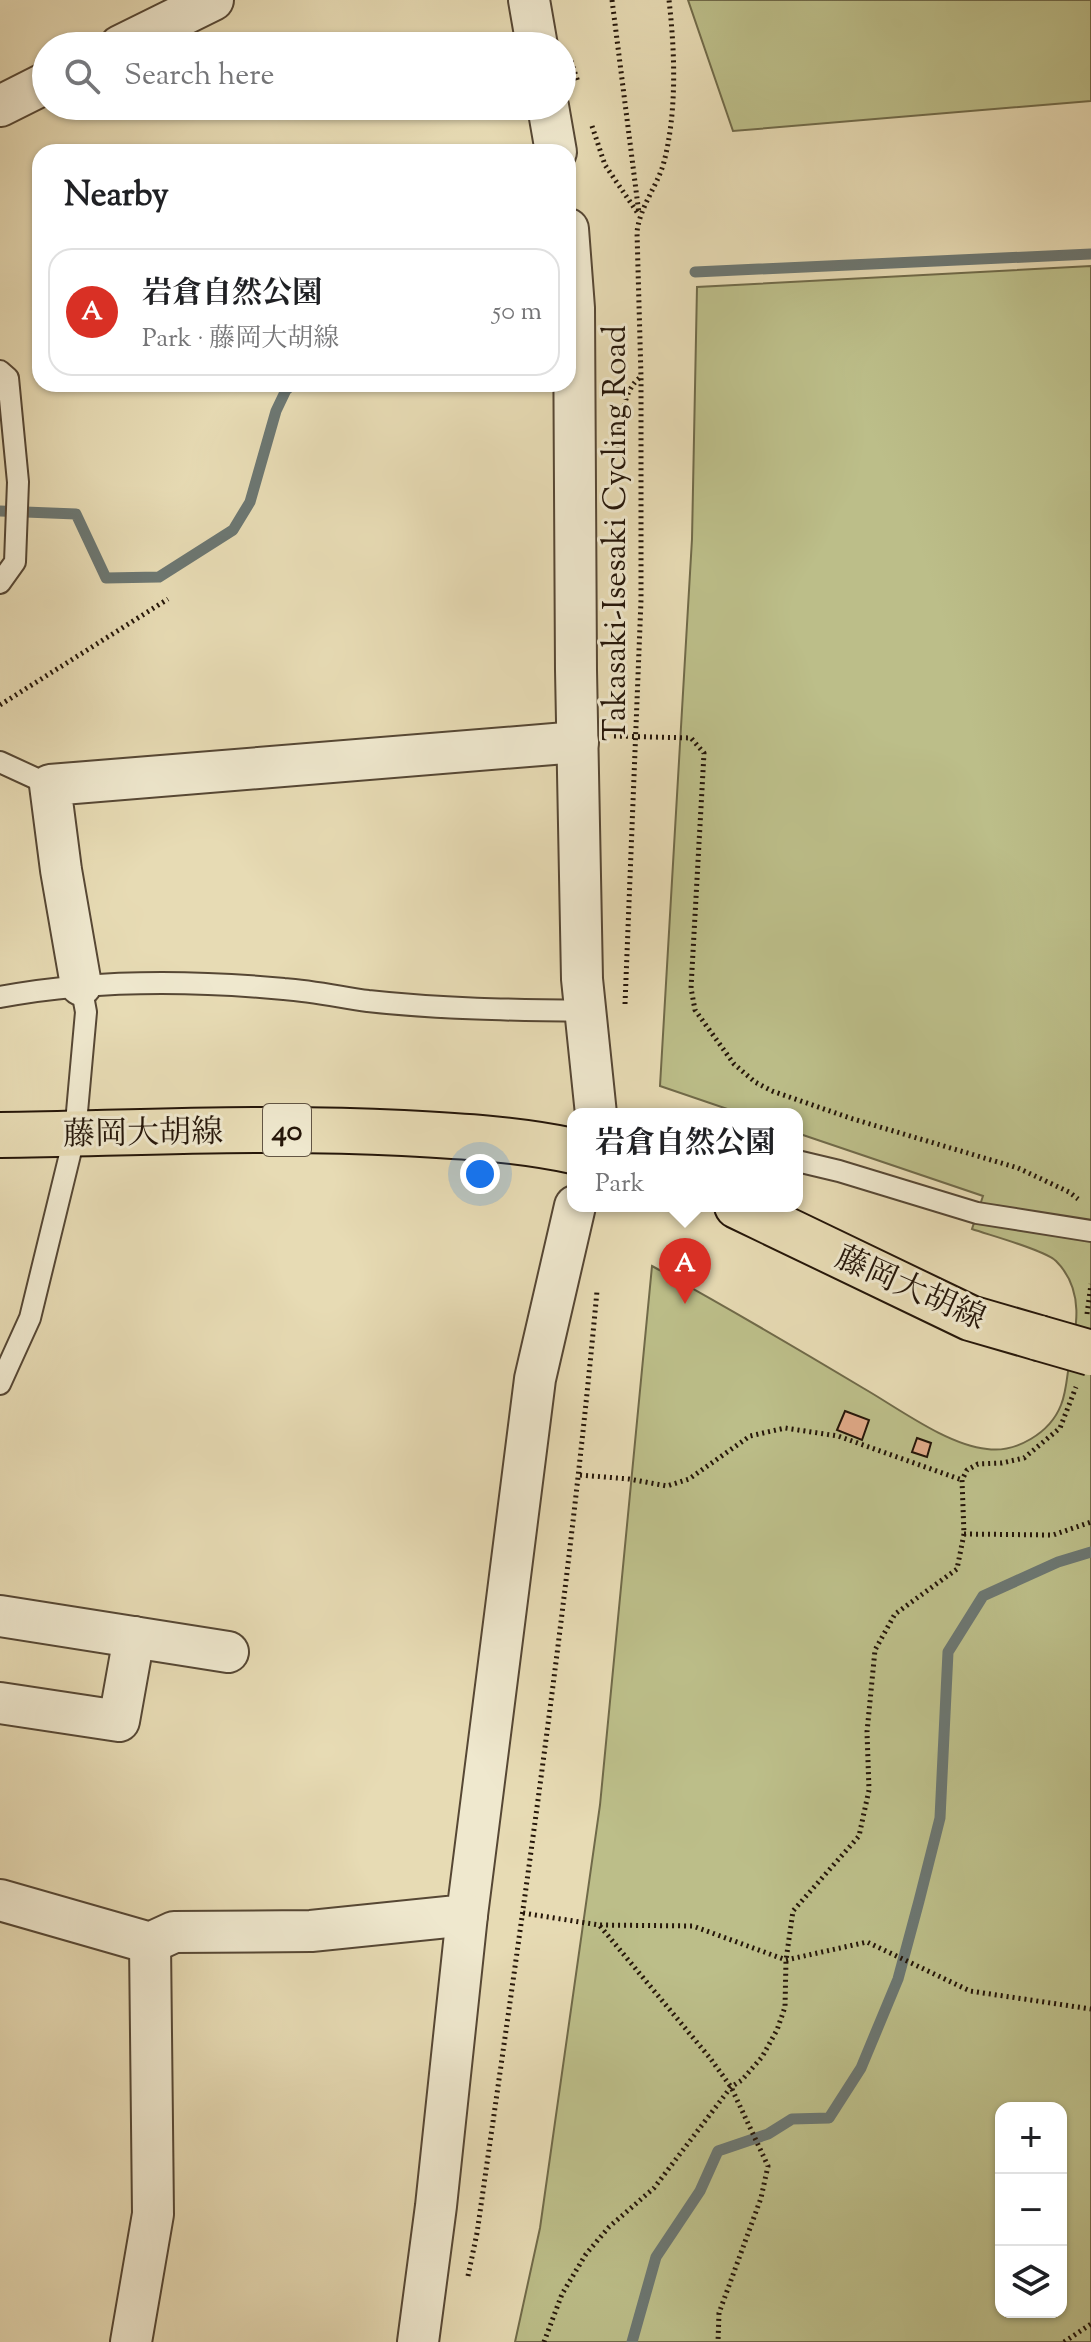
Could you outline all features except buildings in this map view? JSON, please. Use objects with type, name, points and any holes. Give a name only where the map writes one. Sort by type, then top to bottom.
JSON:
[{"type":"main road","name":"藤岡大胡線","points":[[0,1135],[325,1129],[451,1135],[538,1143],[567,1150]]},
{"type":"main road","name":"藤岡大胡線","points":[[749,1212],[970,1318],[1084,1355]]},
{"type":"street","points":[[148,32],[213,0]]},
{"type":"street","points":[[529,0],[535,32]]},
{"type":"street","points":[[0,106],[32,90]]},
{"type":"street","points":[[550,120],[555,144]]},
{"type":"street","points":[[575,392],[582,979],[595,1108]]},
{"type":"street","points":[[81,985],[50,785],[578,742]]},
{"type":"street","points":[[418,2342],[467,1915],[535,1379],[574,1212]]},
{"type":"street","points":[[0,1616],[228,1652]]},
{"type":"street","points":[[0,1703],[119,1721],[134,1637]]},
{"type":"street","points":[[1,1903],[150,1943],[174,1932],[311,1931],[467,1915]]},
{"type":"street","points":[[131,2342],[153,2214],[150,1943]]},
{"type":"lane","points":[[0,371],[8,378],[18,500],[15,562],[0,583]]},
{"type":"lane","points":[[0,762],[50,785]]},
{"type":"lane","points":[[0,997],[115,982],[191,983],[285,989],[448,1008],[586,1011]]},
{"type":"lane","points":[[0,1384],[30,1318],[75,1134],[86,1012],[81,985]]},
{"type":"lane","points":[[803,1162],[977,1213],[1091,1231]]},
{"type":"path","points":[[612,0],[639,215]]},
{"type":"path","name":"Takasaki-Isesaki Cycling Road","points":[[625,1017],[641,553],[639,215],[663,167],[669,138],[672,52],[669,0]]},
{"type":"path","points":[[0,705],[168,599]]},
{"type":"path","points":[[633,737],[691,738],[704,753],[691,988],[695,1010],[734,1064],[755,1082],[772,1091],[853,1119],[1018,1168],[1069,1192],[1080,1201]]},
{"type":"path","points":[[544,2342],[562,2294],[586,2254],[609,2227],[654,2188],[731,2087],[742,2080],[762,2057],[777,2030],[785,2007],[786,1960],[793,1911],[859,1836],[869,1790],[867,1732],[875,1650],[895,1614],[957,1569],[964,1534],[962,1480],[967,1470],[978,1464],[1024,1458],[1060,1428],[1084,1355],[1091,1284]]},
{"type":"path","points":[[467,2280],[477,2233],[523,1913],[580,1475],[597,1285]]},
{"type":"path","points":[[580,1475],[667,1486],[689,1479],[750,1436],[785,1428],[838,1436],[962,1480]]},
{"type":"path","points":[[964,1534],[1053,1535],[1091,1522]]},
{"type":"path","points":[[523,1913],[599,1925],[693,1926],[786,1960],[867,1942],[970,1991],[1091,2009]]},
{"type":"path","points":[[599,1925],[731,2087],[768,2166],[761,2198],[719,2313],[718,2342]]},
{"type":"path","points":[[1064,2342],[1091,2324]]},
{"type":"green space","points":[[688,0],[1091,0],[1091,101],[733,131]]},
{"type":"green space","points":[[1091,266],[1091,2342],[515,2342],[540,2228],[600,1805],[652,1266],[923,1424],[956,1441],[987,1449],[1009,1448],[1031,1439],[1056,1415],[1064,1395],[1076,1323],[1071,1284],[1056,1261],[1029,1248],[972,1229],[983,1196],[803,1135],[803,1108],[724,1108],[660,1086],[692,539],[697,287]]},
{"type":"waterway","points":[[695,272],[1091,254]]},
{"type":"waterway","points":[[0,511],[76,514],[106,578],[159,577],[233,530],[250,502],[276,411],[285,392]]},
{"type":"waterway","points":[[632,2342],[656,2257],[700,2191],[718,2151],[768,2134],[792,2119],[829,2118],[861,2068],[898,1979],[940,1818],[948,1652],[983,1596],[1058,1562],[1091,1552]]},
{"type":"place","name":"岩倉自然公園","points":[[685,1304]]}]
